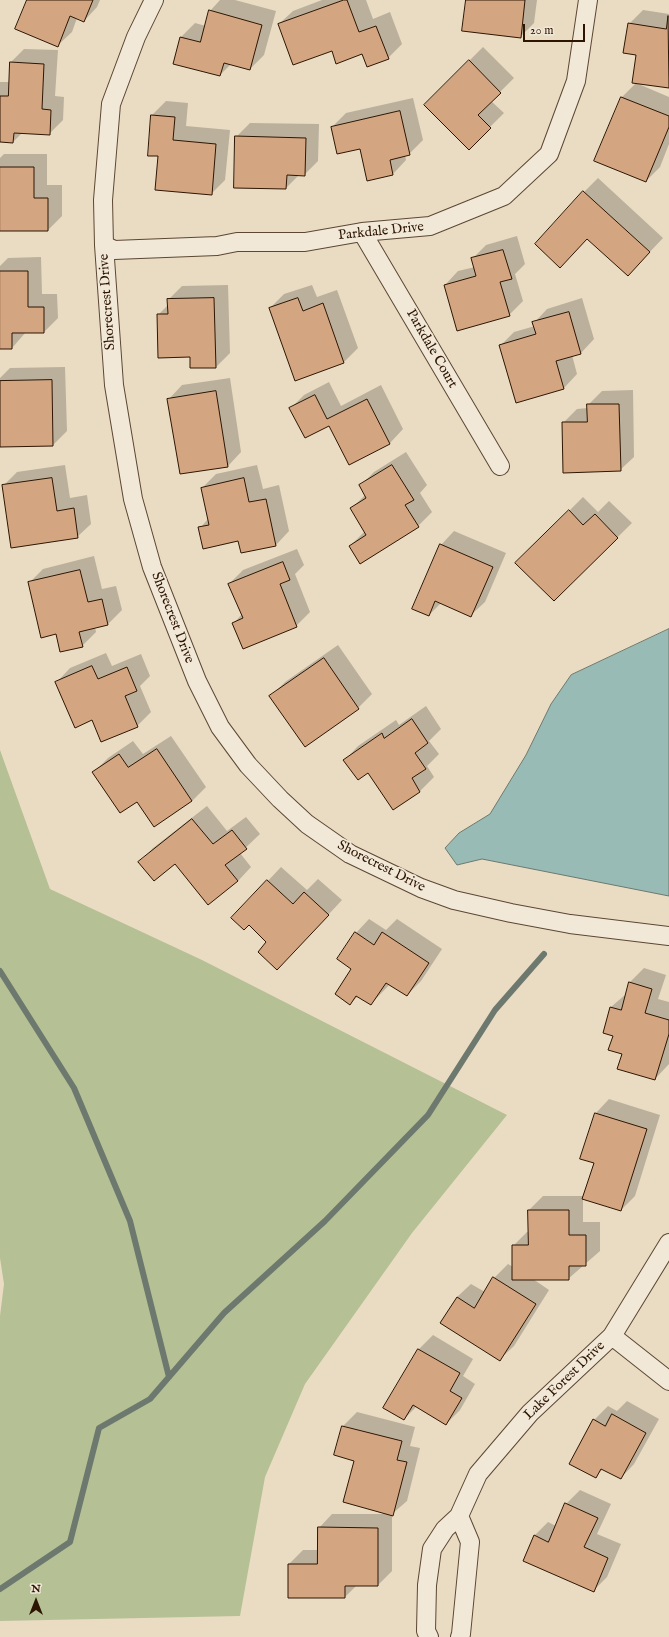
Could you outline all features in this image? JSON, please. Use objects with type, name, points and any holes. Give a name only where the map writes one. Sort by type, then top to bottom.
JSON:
[{"type":"street","name":"Shorecrest Drive","points":[[154,0],[136,37],[111,104],[103,200],[104,245],[114,385],[133,499],[152,566],[197,681],[220,727],[248,765],[280,799],[307,824],[350,854],[421,888],[454,900],[511,913],[570,924],[669,936]]},
{"type":"street","name":"Parkdale Drive","points":[[104,245],[114,250],[217,246],[237,242],[305,242],[362,232],[430,226],[504,196],[549,154],[576,81],[588,0]]},
{"type":"street","name":"Parkdale Court","points":[[362,232],[500,466]]},
{"type":"street","name":"Lake Forest Drive","points":[[429,1637],[426,1631],[427,1585],[432,1549],[445,1529],[460,1516],[478,1474],[530,1412],[612,1336],[669,1243]]},
{"type":"street","points":[[612,1336],[669,1381]]},
{"type":"street","points":[[460,1516],[470,1542],[462,1634],[460,1637]]},
{"type":"green space","points":[[0,750],[50,889],[202,960],[507,1115],[412,1233],[305,1384],[265,1477],[240,1616],[0,1621],[0,1316],[4,1284],[0,1258]]},
{"type":"water","points":[[669,629],[669,896],[482,859],[457,865],[445,848],[459,833],[490,814],[526,755],[551,704],[571,675]]},
{"type":"building","points":[[27,0],[93,0],[84,22],[70,16],[58,47],[15,29]]},
{"type":"building","points":[[347,0],[359,32],[376,26],[389,59],[367,67],[362,54],[336,64],[332,51],[293,65],[278,24]]},
{"type":"building","points":[[466,0],[525,0],[521,38],[462,31]]},
{"type":"building","points":[[209,10],[262,25],[250,70],[224,63],[220,76],[173,64],[180,37],[200,42]]},
{"type":"building","points":[[668,16],[669,88],[632,83],[636,55],[623,53],[628,23],[666,29]]},
{"type":"building","points":[[469,60],[501,93],[478,115],[491,128],[469,150],[424,105]]},
{"type":"building","points":[[10,62],[44,64],[42,109],[51,110],[50,135],[14,133],[13,143],[0,142],[0,96],[8,96]]},
{"type":"building","points":[[621,97],[669,116],[669,127],[646,182],[594,161]]},
{"type":"building","points":[[400,111],[410,155],[390,160],[393,175],[367,181],[360,149],[337,154],[331,127]]},
{"type":"building","points":[[151,115],[175,117],[173,140],[216,144],[212,195],[155,190],[158,156],[148,156]]},
{"type":"building","points":[[235,136],[306,138],[305,176],[287,175],[286,189],[234,188]]},
{"type":"building","points":[[0,167],[34,167],[34,198],[48,198],[48,231],[0,231]]},
{"type":"building","points":[[583,191],[650,252],[628,276],[587,239],[560,268],[535,244]]},
{"type":"building","points":[[503,250],[512,279],[500,282],[510,316],[457,331],[444,285],[476,276],[471,258]]},
{"type":"building","points":[[0,271],[28,271],[28,307],[44,307],[44,333],[12,333],[12,349],[0,349]]},
{"type":"building","points":[[214,298],[216,368],[190,368],[190,357],[158,358],[157,314],[168,314],[167,299]]},
{"type":"building","points":[[298,298],[303,311],[323,303],[344,363],[295,381],[269,308]]},
{"type":"building","points":[[569,312],[581,354],[556,361],[564,389],[516,403],[499,345],[536,334],[532,322]]},
{"type":"building","points":[[52,380],[53,446],[0,447],[0,381]]},
{"type":"building","points":[[216,391],[228,467],[180,474],[167,399]]},
{"type":"building","points":[[315,395],[327,419],[367,399],[390,444],[349,465],[329,426],[305,438],[289,408]]},
{"type":"building","points":[[587,404],[619,404],[621,471],[563,473],[562,422],[587,422]]},
{"type":"building","points":[[392,465],[414,500],[405,505],[419,527],[360,564],[349,546],[366,535],[350,508],[366,498],[359,485]]},
{"type":"building","points":[[52,478],[57,511],[74,508],[78,538],[11,548],[2,485]]},
{"type":"building","points":[[244,478],[249,502],[266,499],[276,546],[241,553],[238,541],[203,549],[198,527],[209,525],[201,488]]},
{"type":"building","points":[[569,510],[583,525],[595,514],[618,538],[554,601],[515,563]]},
{"type":"building","points":[[440,544],[493,567],[471,617],[435,601],[429,616],[412,609]]},
{"type":"building","points":[[283,562],[290,580],[280,584],[297,627],[243,649],[232,623],[243,618],[228,584]]},
{"type":"building","points":[[80,570],[88,602],[102,599],[108,625],[79,632],[83,647],[60,652],[56,634],[41,638],[28,582]]},
{"type":"building","points":[[324,658],[359,709],[305,747],[269,696]]},
{"type":"building","points":[[92,666],[98,679],[127,667],[137,691],[125,696],[138,727],[101,742],[92,720],[75,728],[55,682]]},
{"type":"building","points":[[412,719],[428,743],[415,753],[426,769],[412,778],[420,792],[393,810],[368,773],[358,780],[343,760],[382,733],[384,738]]},
{"type":"building","points":[[157,749],[192,801],[154,827],[137,802],[120,813],[92,772],[119,754],[128,767]]},
{"type":"building","points":[[192,819],[213,844],[232,830],[247,849],[225,865],[238,881],[208,905],[175,864],[154,881],[138,862]]},
{"type":"building","points":[[267,880],[293,904],[304,892],[329,915],[277,970],[258,952],[266,942],[249,925],[244,930],[231,918]]},
{"type":"building","points":[[355,932],[374,945],[382,932],[429,963],[407,996],[386,983],[371,1005],[356,996],[350,1005],[335,994],[351,969],[337,959]]},
{"type":"building","points":[[629,982],[652,989],[645,1013],[669,1020],[669,1034],[655,1080],[617,1069],[622,1054],[608,1050],[613,1036],[603,1033],[610,1007],[621,1010]]},
{"type":"building","points":[[595,1113],[647,1129],[621,1211],[582,1199],[594,1163],[580,1159]]},
{"type":"building","points":[[528,1210],[569,1210],[569,1235],[586,1235],[586,1266],[569,1266],[569,1280],[512,1280],[512,1245],[528,1245]]},
{"type":"building","points":[[493,1277],[536,1304],[500,1361],[440,1323],[457,1297],[474,1308]]},
{"type":"building","points":[[418,1349],[460,1373],[450,1391],[462,1398],[446,1425],[413,1405],[404,1420],[383,1408]]},
{"type":"building","points":[[612,1414],[646,1433],[621,1479],[601,1469],[596,1478],[569,1464],[593,1419],[605,1426]]},
{"type":"building","points":[[342,1426],[402,1441],[397,1460],[407,1462],[393,1516],[343,1502],[354,1461],[334,1455]]},
{"type":"building","points":[[565,1503],[598,1518],[584,1547],[608,1558],[594,1592],[523,1561],[534,1535],[548,1542]]},
{"type":"building","points":[[318,1527],[378,1528],[378,1586],[345,1586],[345,1598],[288,1598],[288,1564],[317,1564]]},
{"type":"waterway","points":[[0,1589],[70,1542],[99,1428],[150,1399],[224,1313],[325,1221],[428,1115],[495,1010],[544,954]]},
{"type":"waterway","points":[[0,971],[74,1088],[130,1221],[169,1377]]}]
